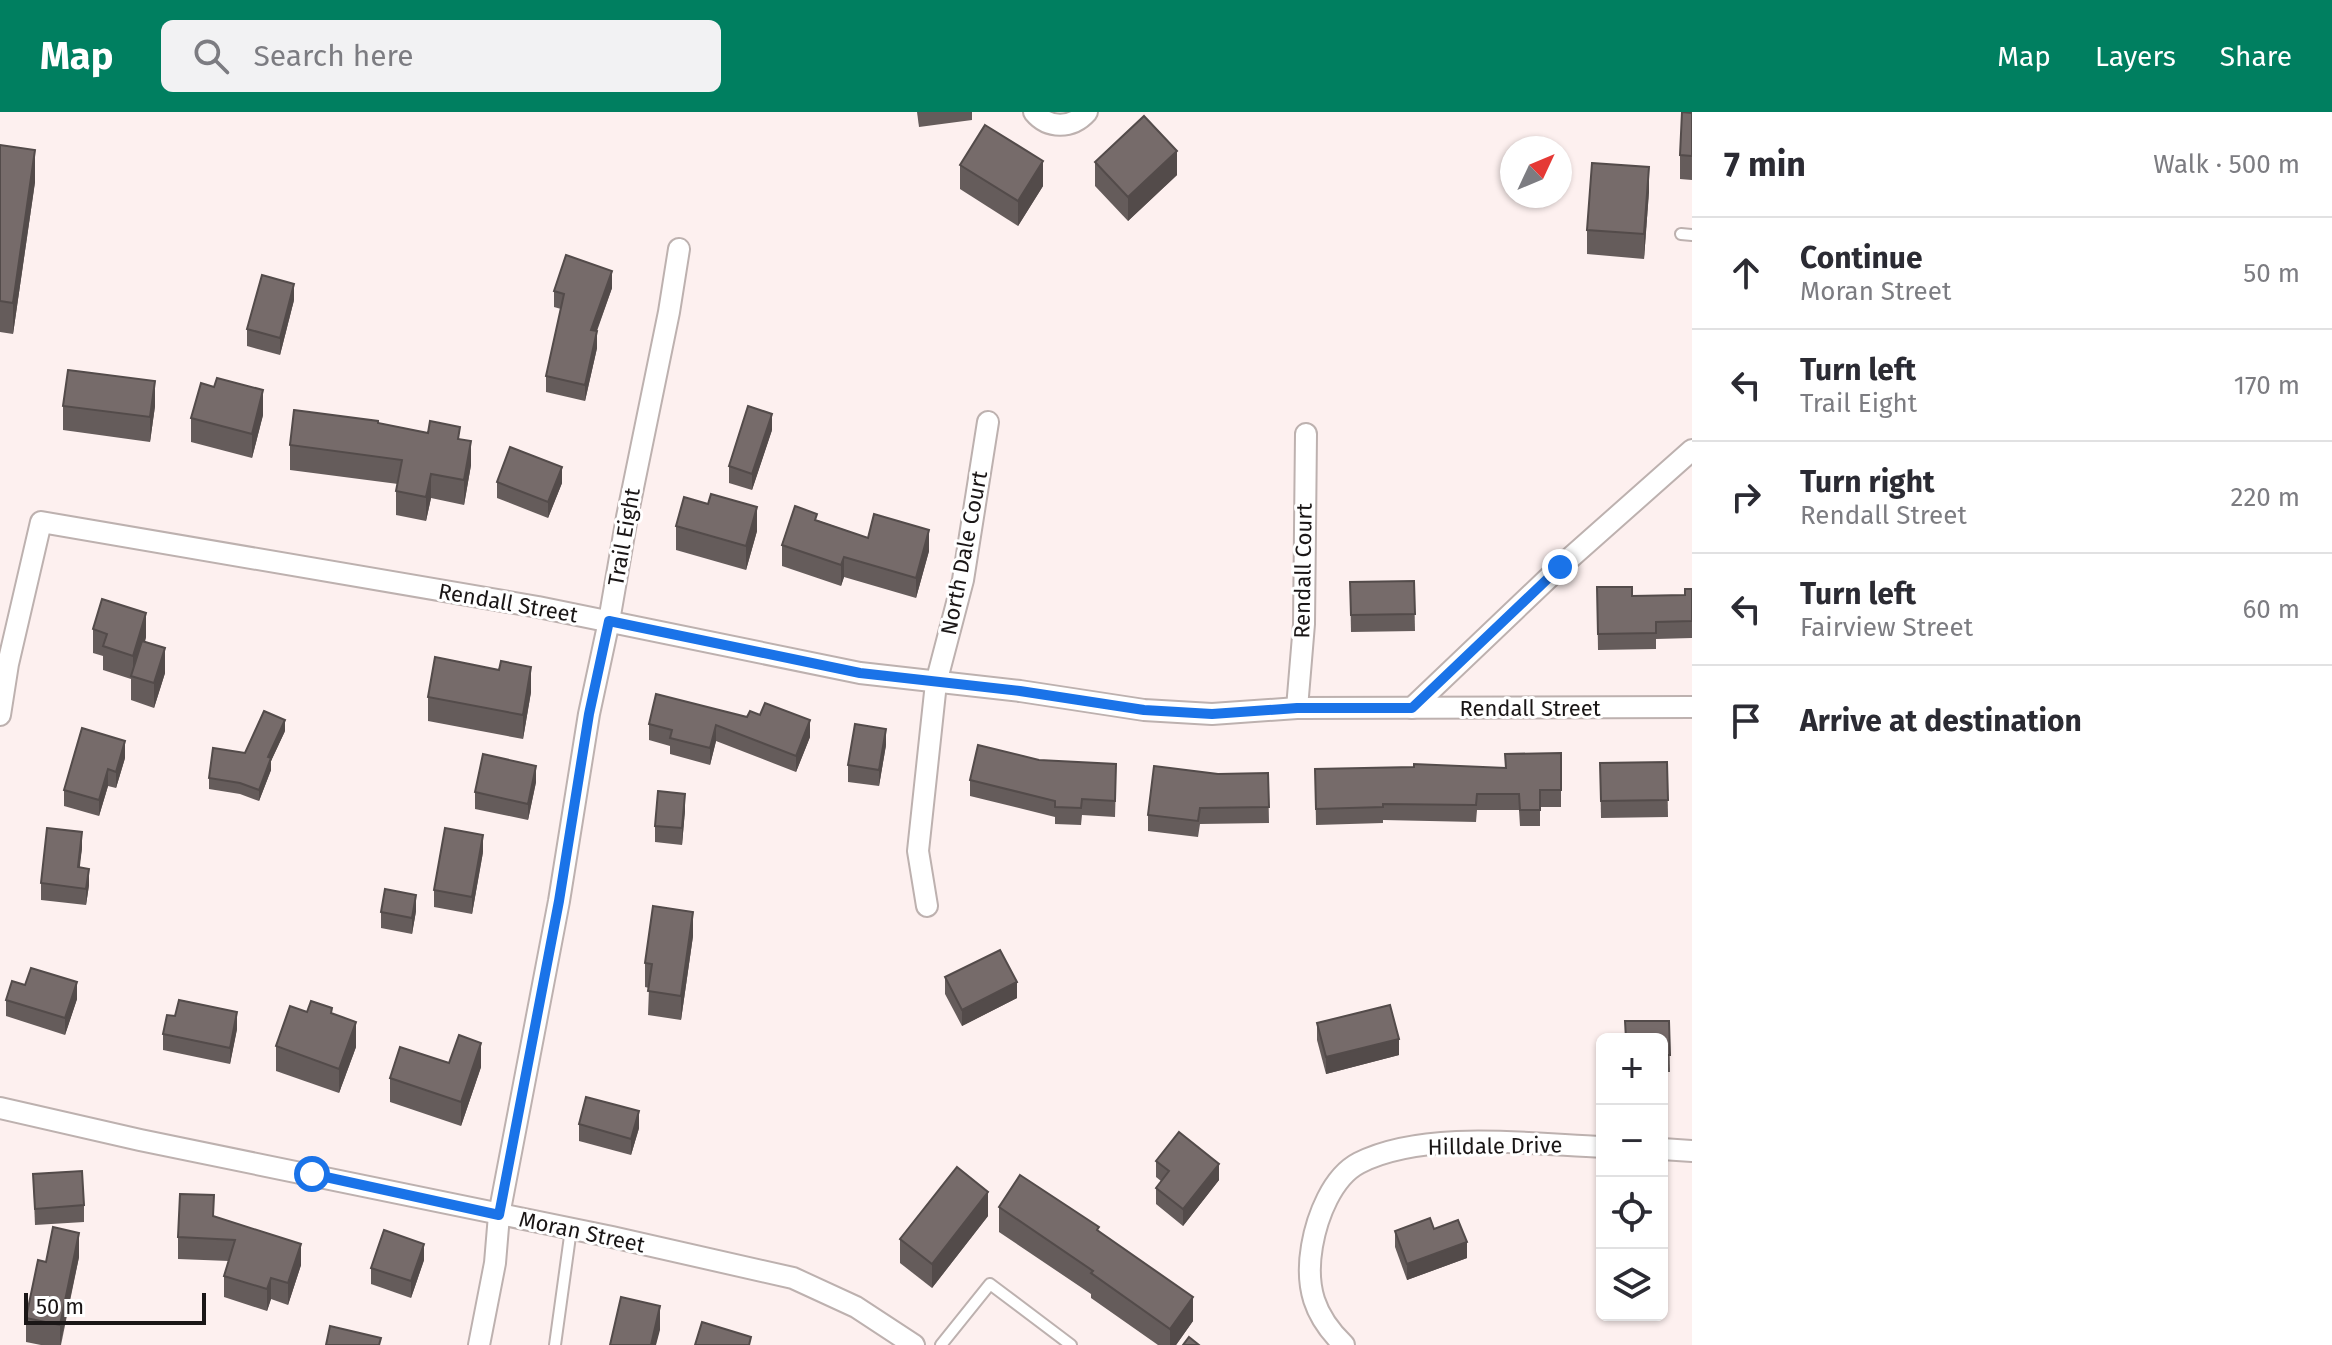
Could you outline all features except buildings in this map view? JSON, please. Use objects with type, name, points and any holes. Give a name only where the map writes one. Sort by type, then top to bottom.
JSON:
[{"type":"street","points":[[1034,112],[1047,122],[1066,125],[1087,112]]},
{"type":"street","name":"Trail Eight","points":[[479,1345],[495,1263],[499,1215],[556,915],[589,714],[679,249]]},
{"type":"street","name":"North Dale Court","points":[[927,906],[918,851],[936,683],[963,580],[988,422]]},
{"type":"street","name":"Rendall Court","points":[[1297,708],[1304,624],[1306,434]]},
{"type":"street","points":[[1412,708],[1560,567],[1692,450]]},
{"type":"street","name":"Rendall Street","points":[[0,715],[8,664],[41,522],[609,621],[860,673],[1020,691],[1144,710],[1212,714],[1297,708],[1692,707]]},
{"type":"street","name":"Moran Street","points":[[0,1108],[793,1278],[856,1307],[914,1345]]},
{"type":"street","name":"Hilldale Drive","points":[[1344,1345],[1331,1332],[1312,1299],[1308,1269],[1316,1223],[1334,1187],[1357,1164],[1396,1151],[1445,1142],[1596,1147]]},
{"type":"street","points":[[1668,1149],[1692,1151]]},
{"type":"lane","points":[[555,1345],[571,1229]]},
{"type":"lane","points":[[941,1345],[990,1284],[1071,1345]]},
{"type":"route","points":[[312,1174],[499,1215],[559,901],[589,714],[609,621],[860,673],[1020,691],[1144,710],[1212,714],[1297,708],[1412,708],[1560,567]]}]
